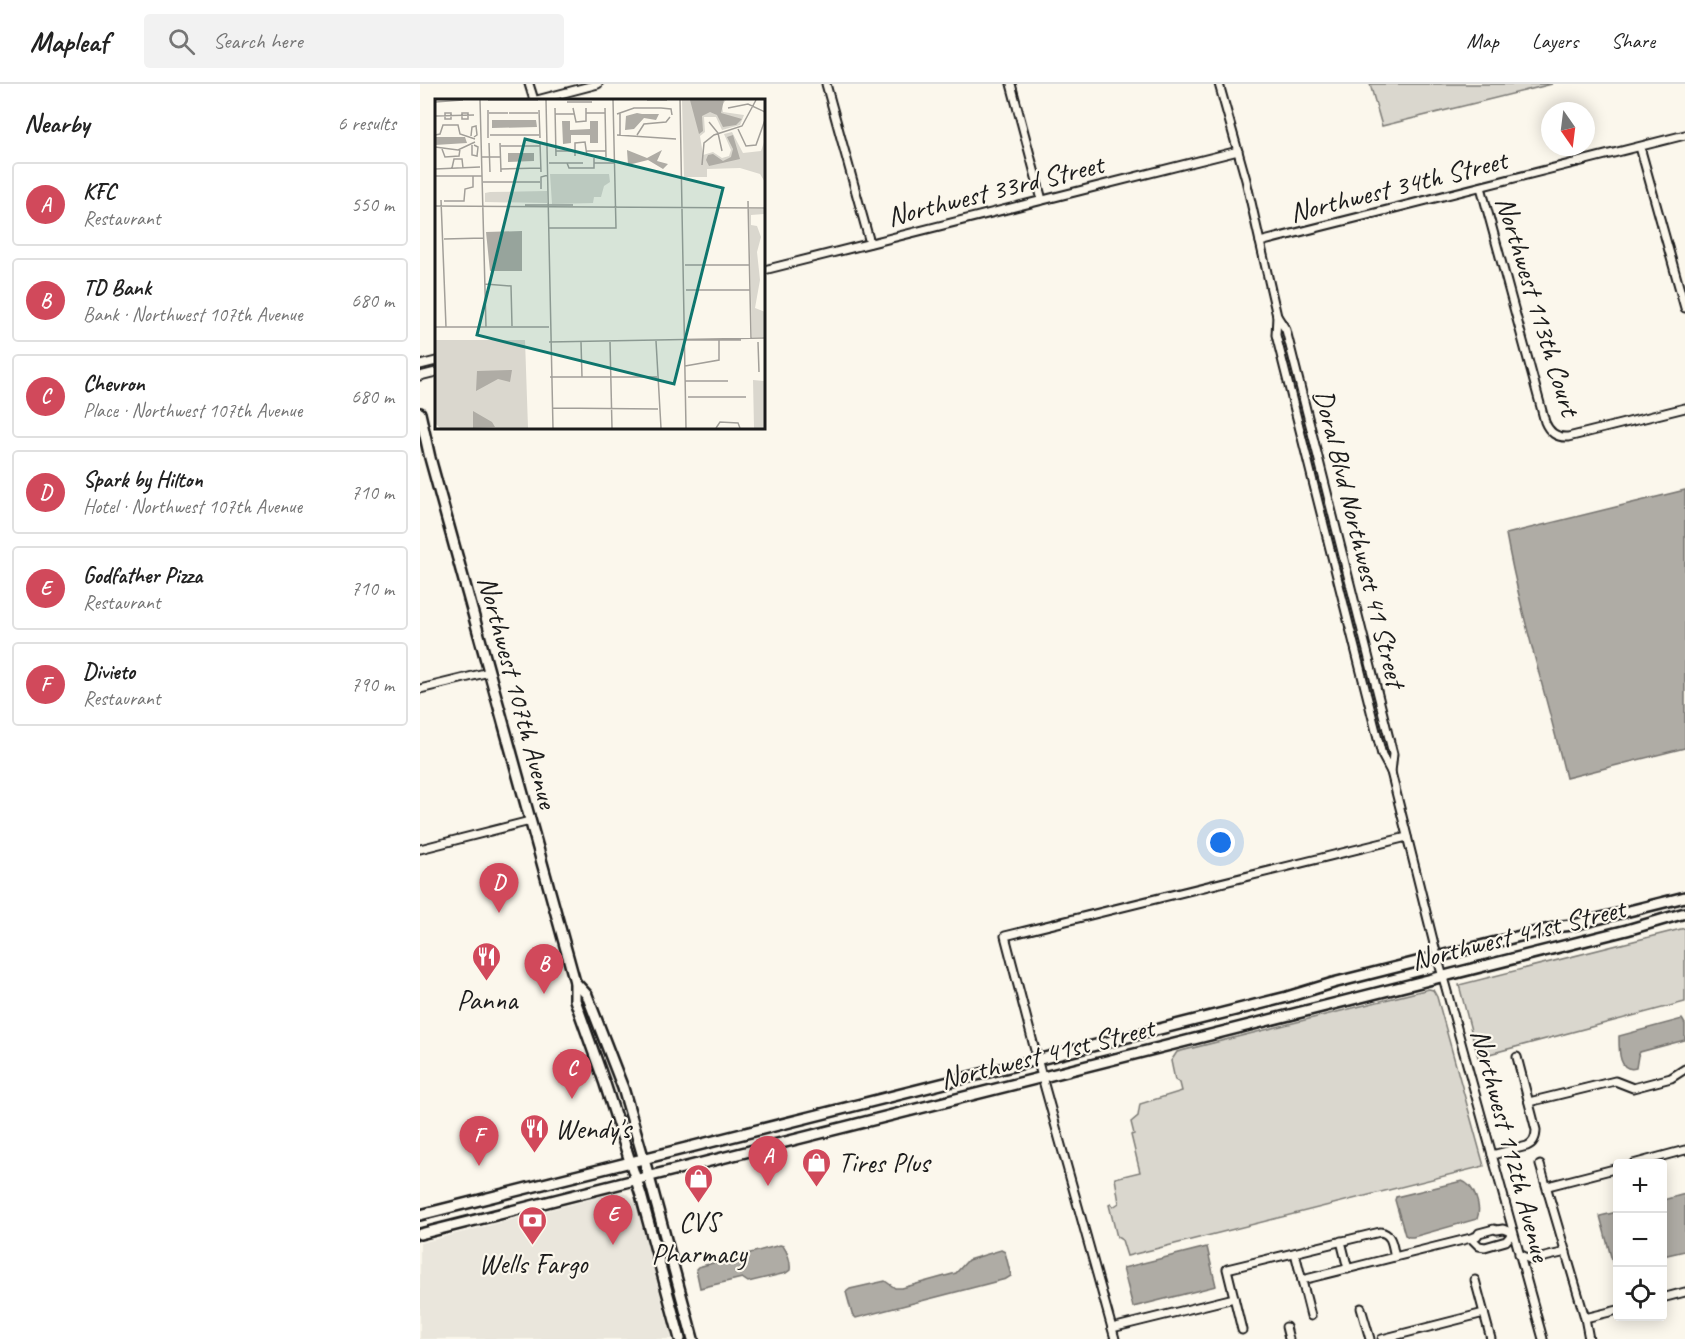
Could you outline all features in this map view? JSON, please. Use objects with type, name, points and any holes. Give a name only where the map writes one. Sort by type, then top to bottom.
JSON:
[{"type":"main road","name":"Northwest 107th Avenue","points":[[420,413],[425,440],[575,982],[575,1000],[635,1180],[680,1339]]},
{"type":"main road","name":"Northwest 41st Street","points":[[420,1215],[1287,997],[1332,983],[1438,960],[1552,928],[1573,925],[1685,897]]},
{"type":"main road","name":"Northwest 41st Street","points":[[420,1234],[1685,914]]},
{"type":"main road","name":"Northwest 107th Avenue","points":[[575,982],[586,995],[623,1088],[693,1339]]},
{"type":"street","points":[[529,84],[536,99]]},
{"type":"street","points":[[540,99],[598,84]]},
{"type":"street","points":[[826,84],[870,243]]},
{"type":"street","points":[[1011,84],[1042,200]]},
{"type":"street","points":[[1219,84],[1260,242]]},
{"type":"street","name":"Northwest 34th Street","points":[[1260,242],[1685,135]]},
{"type":"street","points":[[1640,147],[1685,308]]},
{"type":"street","name":"Northwest 33rd Street","points":[[765,270],[1238,151]]},
{"type":"street","name":"Northwest 113th Court","points":[[1480,187],[1545,422],[1550,430],[1557,436],[1568,437],[1685,408]]},
{"type":"street","name":"Doral Blvd Northwest 41 Street","points":[[1260,242],[1277,316],[1276,335],[1291,396],[1382,755],[1391,772],[1438,960]]},
{"type":"street","name":"Doral Blvd Northwest 41 Street","points":[[1277,316],[1286,330],[1393,754],[1391,772]]},
{"type":"street","points":[[420,365],[435,361]]},
{"type":"street","points":[[420,376],[435,372]]},
{"type":"street","points":[[420,689],[489,672]]},
{"type":"street","points":[[420,849],[530,821]]},
{"type":"street","points":[[1115,1339],[1005,936],[1407,837]]},
{"type":"street","name":"Northwest 112th Avenue","points":[[1438,960],[1543,1339]]},
{"type":"street","points":[[1492,1155],[1527,1146],[1532,1143],[1536,1135],[1517,1057]]},
{"type":"street","points":[[1529,1102],[1615,1081],[1634,1088],[1671,1078],[1685,1069]]},
{"type":"street","points":[[1652,1159],[1685,1150]]},
{"type":"street","points":[[1540,1165],[1548,1186],[1589,1339]]},
{"type":"street","points":[[1548,1186],[1613,1169]]},
{"type":"street","points":[[1494,1229],[1503,1229],[1513,1233],[1506,1241],[1490,1245],[1479,1246],[1474,1237],[1479,1233],[1494,1229]]},
{"type":"street","points":[[1302,1280],[1474,1237],[1480,1238],[1496,1233],[1497,1230]]},
{"type":"street","points":[[1242,1330],[1227,1269],[1377,1232],[1386,1233],[1391,1239],[1395,1257]]},
{"type":"street","points":[[1487,1236],[1490,1245]]},
{"type":"street","points":[[1341,1241],[1348,1269]]},
{"type":"street","points":[[1519,1254],[1532,1260],[1566,1251]]},
{"type":"street","points":[[1295,1253],[1311,1316]]},
{"type":"street","points":[[1475,1280],[1491,1339]]},
{"type":"street","points":[[1667,1297],[1685,1292]]},
{"type":"street","points":[[1112,1328],[1234,1298]]},
{"type":"street","points":[[1361,1308],[1370,1339]]},
{"type":"street","points":[[1585,1318],[1613,1311]]},
{"type":"street","points":[[1382,1339],[1484,1313]]},
{"type":"street","points":[[1286,1327],[1289,1339]]},
{"type":"shaded area","points":[[1370,84],[1552,84],[1382,126]]},
{"type":"shaded area","points":[[1685,490],[1685,748],[1566,778],[1519,596],[1506,534]]},
{"type":"shaded area","points":[[1685,928],[1685,1002],[1478,1057],[1459,985]]},
{"type":"shaded area","points":[[1429,989],[1433,990],[1437,997],[1484,1166],[1127,1256],[1122,1240],[1117,1237],[1109,1205],[1113,1207],[1119,1203],[1115,1178],[1140,1172],[1131,1135],[1134,1134],[1131,1122],[1138,1116],[1140,1104],[1182,1091],[1180,1083],[1175,1080],[1171,1061],[1177,1052]]},
{"type":"shaded area","points":[[1682,1019],[1685,1024],[1685,1040],[1640,1052],[1636,1068],[1630,1069],[1623,1064],[1619,1036]]},
{"type":"shaded area","points":[[1462,1181],[1470,1187],[1476,1197],[1477,1219],[1413,1237],[1405,1235],[1396,1197]]},
{"type":"shaded area","points":[[619,1192],[629,1195],[637,1207],[672,1339],[420,1339],[420,1243]]},
{"type":"shaded area","points":[[1685,1194],[1685,1251],[1667,1255],[1667,1213],[1667,1199]]},
{"type":"shaded area","points":[[1613,1213],[1613,1264],[1600,1216]]},
{"type":"shaded area","points":[[780,1245],[785,1248],[790,1261],[790,1270],[786,1273],[748,1282],[742,1278],[700,1288],[696,1269],[698,1267]]},
{"type":"shaded area","points":[[1207,1247],[1216,1286],[1133,1307],[1123,1268]]},
{"type":"shaded area","points":[[1001,1250],[1005,1252],[1011,1276],[1006,1279],[856,1318],[852,1314],[846,1292],[850,1289],[885,1281],[895,1288],[902,1288],[956,1273],[968,1260]]},
{"type":"place","name":"Spark by Hilton","points":[[499,913]]},
{"type":"place","name":"Panna","points":[[487,982]]},
{"type":"place","name":"TD Bank","points":[[544,994]]},
{"type":"place","name":"Chevron","points":[[572,1099]]},
{"type":"place","name":"Wendy's","points":[[534,1154]]},
{"type":"place","name":"Divieto","points":[[479,1166]]},
{"type":"place","name":"KFC","points":[[768,1186]]},
{"type":"place","name":"Tires Plus","points":[[817,1188]]},
{"type":"place","name":"CVS Pharmacy","points":[[699,1204]]},
{"type":"place","name":"Godfather Pizza","points":[[613,1245]]},
{"type":"place","name":"Wells Fargo","points":[[533,1246]]}]
